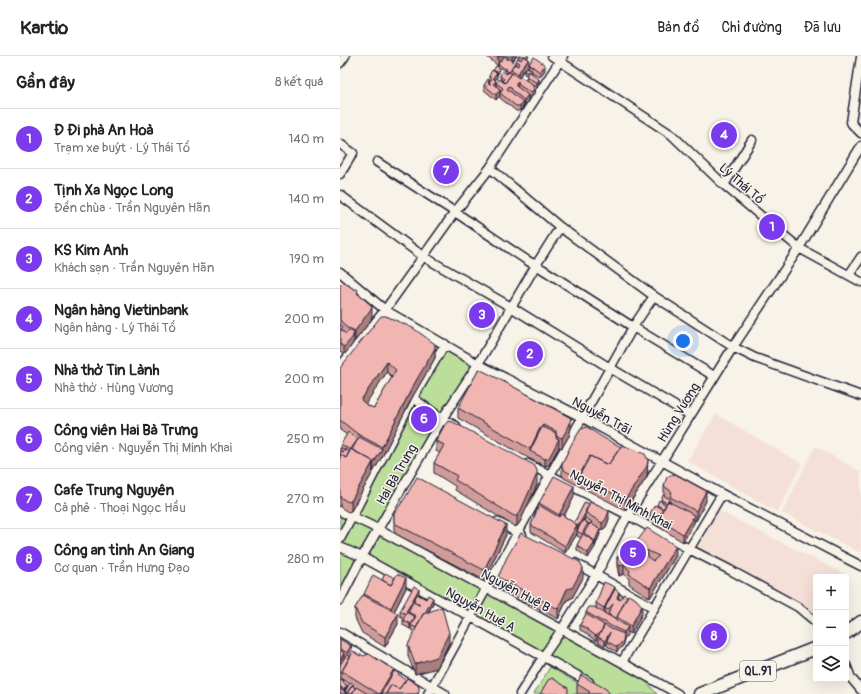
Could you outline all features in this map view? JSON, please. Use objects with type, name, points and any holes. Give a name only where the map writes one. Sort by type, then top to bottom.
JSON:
[{"type":"highway","points":[[849,631],[861,623]]},
{"type":"highway","name":"QL.91","points":[[700,694],[813,649]]},
{"type":"street","points":[[340,64],[345,56]]},
{"type":"street","name":"Lý Thái Tổ","points":[[552,56],[562,59],[672,136],[724,185],[799,248],[861,282]]},
{"type":"street","points":[[861,57],[851,122],[861,133]]},
{"type":"street","points":[[340,367],[386,310],[455,212],[490,168],[562,59]]},
{"type":"street","points":[[724,185],[752,140]]},
{"type":"street","points":[[340,144],[353,153],[340,174]]},
{"type":"street","name":"Hùng Vương","points":[[520,694],[596,575],[628,515],[714,376],[799,248],[861,146]]},
{"type":"street","points":[[377,162],[528,261],[714,376]]},
{"type":"street","points":[[490,168],[560,228],[654,296],[733,347],[755,358],[861,396]]},
{"type":"street","points":[[340,195],[424,257],[511,307],[690,416]]},
{"type":"street","name":"Hai Bà Trưng","points":[[340,600],[362,557],[414,477],[442,419],[478,364],[536,265],[560,228]]},
{"type":"street","points":[[849,275],[861,257]]},
{"type":"street","name":"Nguyễn Trãi","points":[[340,272],[345,280],[386,310],[478,364],[583,418],[722,494],[861,566]]},
{"type":"street","points":[[430,690],[633,327],[654,296]]},
{"type":"street","name":"Hai Bà Trưng","points":[[340,539],[413,398],[445,344]]},
{"type":"street","points":[[413,398],[442,419],[462,430]]},
{"type":"street","name":"Nguyễn Thị Minh Khai","points":[[523,462],[628,515],[730,570],[798,607],[813,620]]},
{"type":"street","points":[[622,662],[722,494]]},
{"type":"street","name":"Nguyễn Huệ B","points":[[340,511],[352,518],[379,529],[678,694]]},
{"type":"street","points":[[491,518],[531,540]]},
{"type":"street","name":"Nguyễn Huệ A","points":[[340,547],[362,557],[471,616],[596,686]]},
{"type":"street","points":[[570,561],[654,608]]},
{"type":"street","points":[[340,632],[430,690],[445,694]]},
{"type":"street","points":[[849,673],[851,678],[861,690]]},
{"type":"shaded area","points":[[716,414],[802,464],[777,512],[687,461]]},
{"type":"shaded area","points":[[815,446],[861,472],[861,553],[782,513]]},
{"type":"shaded area","points":[[717,510],[845,574],[813,574],[813,611],[697,550]]},
{"type":"green space","points":[[445,344],[478,364],[378,531],[636,670],[657,694],[610,694],[364,557],[340,598],[340,511],[352,517]]},
{"type":"green space","points":[[550,667],[581,685],[577,694],[534,694]]},
{"type":"building","points":[[505,56],[508,57],[506,58],[508,60],[509,58],[516,64],[514,64],[509,72],[506,68],[505,69],[498,64]]},
{"type":"building","points":[[523,56],[529,59],[518,74],[511,69],[514,64],[518,66],[520,63],[516,61],[518,58],[521,60]]},
{"type":"building","points":[[534,57],[545,65],[540,72],[529,64]]},
{"type":"building","points":[[496,66],[499,67],[497,74],[497,72],[493,71]]},
{"type":"building","points":[[527,67],[532,70],[531,73],[529,71],[528,73],[524,71]]},
{"type":"building","points":[[492,70],[497,72],[493,78],[496,81],[493,84],[500,89],[496,95],[484,85],[488,79],[488,83],[491,84],[489,82],[492,79],[489,76]]},
{"type":"building","points":[[502,71],[507,74],[508,72],[512,73],[505,83],[502,81],[504,79],[500,76]]},
{"type":"building","points":[[529,71],[539,79],[537,83],[526,76]]},
{"type":"building","points":[[512,73],[532,84],[534,89],[531,93],[519,85],[518,81],[515,84],[528,95],[524,100],[509,86],[507,89],[523,102],[520,106],[516,106],[500,93],[503,88],[496,83],[499,79],[505,83]]},
{"type":"building","points":[[345,283],[355,290],[356,288],[358,290],[357,293],[372,306],[355,331],[347,328],[340,320],[340,284]]},
{"type":"building","points":[[381,316],[386,316],[413,328],[435,344],[435,348],[413,386],[382,447],[359,435],[340,420],[340,368]],"holes":[[[387,362],[396,370],[374,408],[368,406],[361,400]]]},
{"type":"building","points":[[340,324],[343,327],[341,330],[346,334],[349,330],[354,333],[352,338],[344,347],[340,344]]},
{"type":"building","points":[[529,342],[537,347],[531,358],[524,351]]},
{"type":"building","points":[[479,369],[571,418],[569,426],[562,438],[556,436],[556,431],[543,425],[540,428],[530,449],[458,408]]},
{"type":"building","points":[[448,421],[453,422],[534,465],[537,470],[537,474],[517,516],[514,516],[455,480],[457,476],[434,463],[444,445],[436,441]]},
{"type":"building","points":[[543,427],[556,433],[556,438],[559,439],[549,458],[545,459],[530,451]]},
{"type":"building","points":[[587,427],[621,447],[608,465],[590,456],[579,476],[579,479],[564,470],[562,464],[572,443],[581,429]]},
{"type":"building","points":[[348,432],[358,439],[350,450],[341,444]]},
{"type":"building","points":[[359,437],[382,449],[373,464],[371,460],[352,450]]},
{"type":"building","points":[[622,445],[645,454],[648,460],[647,466],[625,500],[579,476],[590,456],[608,465]]},
{"type":"building","points":[[340,448],[345,450],[344,452],[341,451],[340,454]]},
{"type":"building","points":[[345,449],[349,452],[346,458],[340,454],[341,451],[344,452]]},
{"type":"building","points":[[351,449],[373,462],[351,501],[348,502],[340,497],[340,454],[346,458]]},
{"type":"building","points":[[675,474],[706,491],[696,511],[670,497],[672,492],[664,486],[667,477]]},
{"type":"building","points":[[554,476],[574,486],[559,515],[539,503]]},
{"type":"building","points":[[417,477],[506,525],[484,570],[396,524],[394,521],[394,514]]},
{"type":"building","points":[[663,495],[670,499],[670,502],[668,501],[667,503],[661,500]]},
{"type":"building","points":[[659,500],[666,505],[664,509],[657,505]]},
{"type":"building","points":[[668,501],[694,515],[683,534],[657,519]]},
{"type":"building","points":[[585,502],[589,504],[578,526],[574,523]]},
{"type":"building","points":[[590,502],[609,511],[606,519],[602,523],[585,512]]},
{"type":"building","points":[[539,505],[559,517],[561,514],[577,525],[565,546],[531,525]]},
{"type":"building","points":[[655,505],[663,510],[657,521],[651,517],[650,513]]},
{"type":"building","points":[[585,518],[592,522],[591,524],[590,523],[589,525],[584,521]]},
{"type":"building","points":[[583,520],[588,523],[582,534],[577,531]]},
{"type":"building","points":[[590,523],[600,529],[595,541],[584,533]]},
{"type":"building","points":[[647,528],[676,546],[650,588],[629,574],[630,571],[624,564],[619,566],[617,557],[622,557],[627,546],[640,545],[638,540]],"holes":[[[646,550],[659,556],[653,561],[649,558]]]},
{"type":"building","points":[[521,533],[580,562],[583,568],[572,588],[567,589],[558,609],[498,577],[507,557]]},
{"type":"building","points":[[583,534],[595,542],[588,553],[577,545]]},
{"type":"building","points":[[385,573],[395,578],[391,585],[382,580]]},
{"type":"building","points":[[397,574],[406,578],[391,608],[364,594],[373,575],[391,585]]},
{"type":"building","points":[[604,582],[615,587],[604,608],[596,603]]},
{"type":"building","points":[[414,586],[419,589],[406,612],[415,617],[410,624],[403,620],[406,614],[400,611]]},
{"type":"building","points":[[615,589],[619,592],[617,598],[620,600],[624,594],[627,596],[617,619],[608,614],[613,604],[608,610],[605,608]]},
{"type":"building","points":[[417,594],[426,599],[428,595],[433,598],[416,628],[411,625],[416,616],[408,612],[413,602],[420,605],[414,601]]},
{"type":"building","points":[[363,595],[398,614],[385,637],[362,623],[355,608]]},
{"type":"building","points":[[628,595],[636,599],[642,606],[631,626],[617,617]]},
{"type":"building","points":[[442,607],[449,633],[437,657],[415,664],[408,645],[423,614]]},
{"type":"building","points":[[589,607],[594,607],[628,627],[624,632],[601,621],[586,612]]},
{"type":"building","points":[[586,614],[604,625],[602,630],[596,636],[580,625]]},
{"type":"building","points":[[605,625],[624,634],[623,641],[617,647],[607,641],[610,632],[605,641],[598,637]]},
{"type":"building","points":[[340,639],[351,646],[348,653],[340,649]]},
{"type":"building","points":[[352,644],[351,650],[360,656],[361,654],[363,656],[369,654],[394,669],[379,694],[342,671],[352,654],[348,651]]},
{"type":"building","points":[[340,650],[344,653],[340,661]]},
{"type":"building","points":[[347,654],[350,656],[342,671],[342,674],[340,673],[340,665]]},
{"type":"building","points":[[394,671],[399,673],[398,674],[406,680],[399,689],[391,685],[386,694],[381,694]]},
{"type":"building","points":[[581,675],[606,689],[610,694],[588,694],[590,692],[577,684]]},
{"type":"building","points":[[407,678],[419,687],[417,694],[386,694],[391,685],[399,689]]},
{"type":"building","points":[[552,678],[568,688],[568,694],[540,694],[548,680]]},
{"type":"building","points":[[340,679],[347,685],[344,690],[340,686]]},
{"type":"building","points":[[350,682],[354,685],[352,685],[347,693],[345,692]]},
{"type":"building","points":[[352,685],[355,688],[352,694],[347,694]]},
{"type":"building","points":[[340,687],[342,688],[341,690],[347,694],[340,694]]},
{"type":"building","points":[[356,687],[368,694],[352,694]]},
{"type":"place","name":"Ngân hàng Vietinbank","points":[[724,135]]},
{"type":"place","name":"Cafe Trung Nguyên","points":[[446,171]]},
{"type":"place","name":"Đ Đi phà An Hoà","points":[[772,227]]},
{"type":"place","name":"KS Kim Anh","points":[[482,315]]},
{"type":"place","name":"Tịnh Xa Ngọc Long","points":[[530,354]]},
{"type":"place","name":"Công viên Hai Bà Trưng","points":[[424,419]]},
{"type":"place","name":"Nhà thờ Tin Lành","points":[[633,553]]},
{"type":"place","name":"Công an tỉnh An Giang","points":[[714,636]]}]
